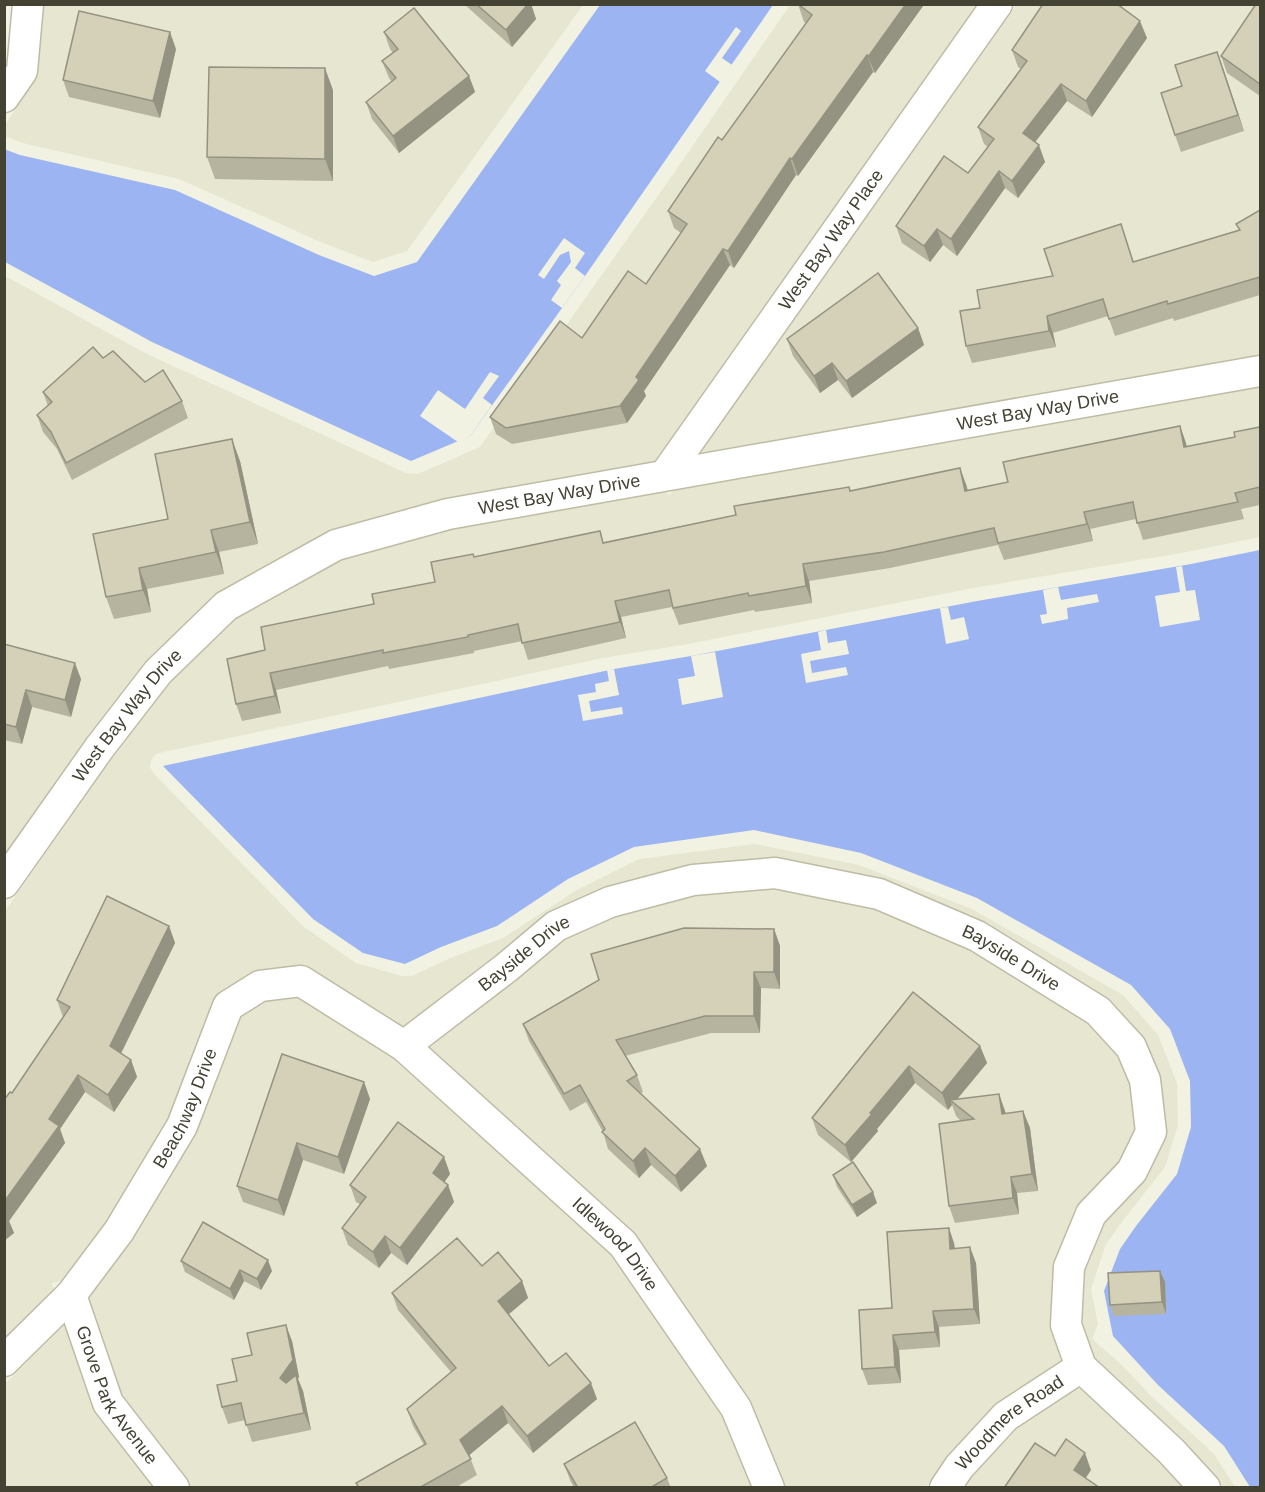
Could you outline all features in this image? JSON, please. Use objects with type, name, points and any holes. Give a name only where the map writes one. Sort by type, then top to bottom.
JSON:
[{"type":"street","points":[[4,97],[22,71],[28,4]]},
{"type":"street","name":"West Bay Way Place","points":[[665,475],[997,4]]},
{"type":"street","name":"West Bay Way Drive","points":[[4,883],[100,747],[158,672],[226,606],[336,545],[448,514],[1260,371]]},
{"type":"street","name":"Bayside Drive","points":[[404,1046],[506,968],[556,926],[610,902],[693,880],[774,873],[879,894],[976,936],[1098,1011],[1131,1047],[1145,1080],[1151,1131],[1132,1171],[1091,1214],[1069,1267],[1066,1325],[1081,1367],[1171,1451],[1205,1488]]},
{"type":"street","name":"Beachway Drive","points":[[4,1361],[71,1295],[119,1231],[183,1126],[228,1006],[260,986],[302,981],[404,1046]]},
{"type":"street","name":"Idlewood Drive","points":[[404,1046],[623,1244],[736,1408],[769,1488]]},
{"type":"street","name":"Grove Park Avenue","points":[[71,1295],[108,1403],[174,1488]]},
{"type":"street","name":"Woodmere Road","points":[[945,1488],[959,1467],[1006,1416],[1081,1367]]},
{"type":"shaded area","points":[[43,5],[583,5],[407,251],[373,262],[323,243],[179,179],[23,143],[5,136],[4,126],[37,74]]},
{"type":"shaded area","points":[[790,5],[977,5],[655,461],[444,499],[330,530],[217,593],[146,661],[87,738],[5,855],[5,276],[147,354],[406,473],[418,474],[480,447]]},
{"type":"shaded area","points":[[1016,5],[1260,5],[1260,355],[700,453]]},
{"type":"shaded area","points":[[1260,386],[1260,537],[1187,552],[973,588],[688,644],[603,658],[159,753],[151,760],[150,767],[154,774],[304,927],[356,963],[402,976],[412,976],[448,959],[503,938],[575,891],[639,859],[755,844],[859,865],[972,909],[1123,995],[1158,1035],[1177,1083],[1178,1125],[1165,1167],[1106,1244],[1091,1289],[1098,1324],[1092,1339],[1214,1454],[1235,1487],[1224,1487],[1181,1441],[1094,1360],[1082,1324],[1085,1271],[1105,1223],[1144,1182],[1167,1131],[1160,1076],[1142,1038],[1109,1002],[771,859],[687,866],[605,887],[548,912],[403,1027],[298,966],[250,973],[218,994],[213,1000],[168,1118],[106,1222],[61,1281],[52,1283],[54,1290],[5,1339],[5,911],[113,757],[170,682],[236,618],[343,559],[453,529],[663,490],[670,495],[675,488]]},
{"type":"shaded area","points":[[775,888],[875,908],[971,949],[1089,1022],[1118,1055],[1130,1083],[1135,1127],[1119,1162],[1077,1207],[1055,1260],[1051,1322],[1063,1360],[996,1404],[946,1458],[926,1487],[785,1487],[750,1404],[427,1048],[516,980],[565,939],[617,916],[697,895]]},
{"type":"shaded area","points":[[299,997],[394,1057],[402,1067],[404,1066],[611,1253],[723,1414],[753,1487],[192,1487],[122,1398],[88,1299],[132,1240],[196,1134],[241,1017],[267,1000]]},
{"type":"shaded area","points":[[65,1324],[156,1487],[5,1488],[5,1384]]},
{"type":"shaded area","points":[[1081,1386],[1161,1461],[1185,1488],[965,1488],[972,1477],[1017,1428]]},
{"type":"water","points":[[600,5],[773,5],[585,276],[470,436],[411,461],[152,342],[5,262],[4,149],[20,155],[175,190],[319,255],[374,276],[417,262]]},
{"type":"water","points":[[1260,550],[1260,1487],[1250,1487],[1224,1446],[1158,1385],[1113,1336],[1104,1291],[1120,1249],[1177,1174],[1191,1127],[1190,1081],[1170,1029],[1131,985],[977,898],[861,853],[754,830],[634,847],[568,879],[497,926],[441,947],[405,964],[363,953],[313,919],[163,766],[614,669]]},
{"type":"pier","points":[[736,27],[741,31],[722,58],[732,65],[720,82],[705,71]]},
{"type":"pier","points":[[564,238],[585,253],[575,268],[585,276],[562,308],[551,300],[561,285],[557,281],[571,262],[569,251],[560,255],[544,279],[538,275]]},
{"type":"pier","points":[[490,372],[499,376],[483,398],[492,405],[470,436],[458,442],[420,416],[438,390],[465,409]]},
{"type":"pier","points":[[1182,566],[1186,591],[1195,590],[1200,620],[1160,627],[1155,596],[1180,592],[1176,567]]},
{"type":"pier","points":[[1058,587],[1061,600],[1097,594],[1099,602],[1067,608],[1068,619],[1042,624],[1040,615],[1047,614],[1043,590]]},
{"type":"pier","points":[[948,607],[951,620],[964,617],[969,639],[946,644],[940,608]]},
{"type":"pier","points":[[826,630],[828,643],[846,640],[849,654],[810,661],[812,673],[846,667],[848,675],[806,683],[801,654],[821,650],[818,632]]},
{"type":"pier","points":[[715,652],[723,697],[682,705],[678,679],[695,676],[691,656]]},
{"type":"pier","points":[[614,669],[619,695],[589,701],[591,712],[622,707],[623,714],[583,721],[578,695],[596,692],[595,684],[609,681],[607,670]]},
{"type":"building","points":[[476,4],[528,4],[506,30]]},
{"type":"building","points":[[798,4],[906,4],[792,159],[790,158],[728,251],[723,249],[636,377],[639,380],[620,406],[506,428],[490,417],[560,321],[582,338],[628,271],[646,284],[687,224],[668,211],[718,137],[722,140],[812,15]]},
{"type":"building","points":[[1043,4],[1117,4],[1140,21],[1086,101],[1061,84],[1023,133],[1039,145],[1012,181],[999,171],[951,239],[937,229],[924,246],[896,226],[944,156],[968,173],[994,139],[978,127],[1027,61],[1012,50]]},
{"type":"building","points":[[1256,4],[1260,4],[1260,84],[1221,56]]},
{"type":"building","points":[[414,8],[469,76],[393,136],[366,102],[396,78],[382,61],[398,49],[384,32]]},
{"type":"building","points":[[79,11],[170,32],[153,101],[63,80]]},
{"type":"building","points":[[1217,52],[1238,115],[1175,135],[1161,93],[1182,86],[1175,65]]},
{"type":"building","points":[[209,67],[325,68],[325,159],[207,157]]},
{"type":"building","points":[[1260,210],[1260,277],[1109,319],[1103,299],[1047,316],[1049,331],[966,346],[960,311],[980,308],[977,290],[1053,276],[1044,249],[1121,224],[1133,262],[1240,230],[1236,224]]},
{"type":"building","points":[[878,273],[918,328],[846,381],[832,363],[814,376],[787,339]]},
{"type":"building","points":[[93,347],[103,358],[113,351],[145,382],[163,370],[182,401],[66,463],[51,432],[37,415],[52,402],[43,392]]},
{"type":"building","points":[[1180,426],[1184,447],[1235,437],[1234,432],[1260,427],[1260,487],[1235,493],[1238,502],[1137,523],[1133,502],[1084,512],[1087,524],[998,543],[994,528],[884,552],[803,564],[806,586],[749,596],[748,593],[673,608],[669,590],[615,601],[620,622],[522,643],[518,624],[468,635],[468,637],[383,653],[383,650],[270,673],[275,696],[236,704],[227,659],[265,650],[261,627],[374,604],[372,594],[435,582],[431,562],[473,554],[474,557],[600,531],[603,543],[736,515],[734,506],[849,487],[850,491],[960,468],[965,491],[1008,482],[1003,462]]},
{"type":"building","points":[[232,439],[250,522],[211,530],[216,552],[139,568],[143,590],[106,597],[93,534],[168,519],[155,454]]},
{"type":"building","points":[[4,644],[75,663],[65,700],[26,690],[16,727],[4,724]]},
{"type":"building","points":[[107,896],[169,926],[110,1046],[131,1060],[108,1095],[78,1075],[49,1119],[59,1126],[4,1202],[4,1100],[10,1092],[12,1093],[70,1007],[57,1000]]},
{"type":"building","points":[[684,928],[774,929],[774,972],[754,972],[754,1016],[705,1016],[616,1040],[637,1075],[627,1081],[700,1149],[675,1176],[645,1148],[633,1161],[602,1132],[605,1129],[580,1085],[564,1094],[523,1024],[599,980],[591,954]]},
{"type":"building","points":[[913,992],[980,1046],[942,1093],[909,1066],[845,1145],[812,1118]]},
{"type":"building","points":[[282,1054],[364,1082],[338,1157],[297,1143],[278,1200],[237,1186]]},
{"type":"building","points":[[999,1094],[1002,1114],[1023,1111],[1032,1174],[1011,1177],[1013,1198],[949,1206],[939,1124],[974,1119],[950,1100]]},
{"type":"building","points":[[398,1122],[444,1157],[433,1173],[448,1185],[400,1248],[385,1236],[373,1252],[342,1228],[366,1197],[350,1185]]},
{"type":"building","points":[[853,1162],[873,1192],[852,1205],[833,1175]]},
{"type":"building","points":[[203,1222],[268,1260],[257,1279],[240,1270],[230,1289],[181,1261]]},
{"type":"building","points":[[949,1228],[950,1249],[970,1247],[974,1309],[933,1311],[935,1332],[893,1335],[895,1367],[862,1369],[859,1310],[892,1308],[887,1232]]},
{"type":"building","points":[[457,1238],[482,1266],[498,1252],[522,1281],[498,1301],[549,1366],[566,1353],[591,1383],[527,1436],[502,1406],[460,1440],[471,1459],[419,1488],[359,1488],[356,1483],[426,1444],[407,1409],[456,1368],[392,1293]]},
{"type":"building","points":[[1160,1271],[1162,1302],[1110,1305],[1108,1273]]},
{"type":"building","points":[[286,1325],[293,1360],[280,1378],[286,1383],[296,1375],[304,1413],[246,1425],[241,1403],[222,1407],[217,1385],[237,1381],[232,1359],[252,1355],[247,1333]]},
{"type":"building","points":[[635,1422],[667,1478],[650,1488],[578,1488],[564,1464]]},
{"type":"building","points":[[1066,1439],[1085,1453],[1074,1470],[1100,1488],[1004,1488],[1035,1443],[1055,1456]]}]
